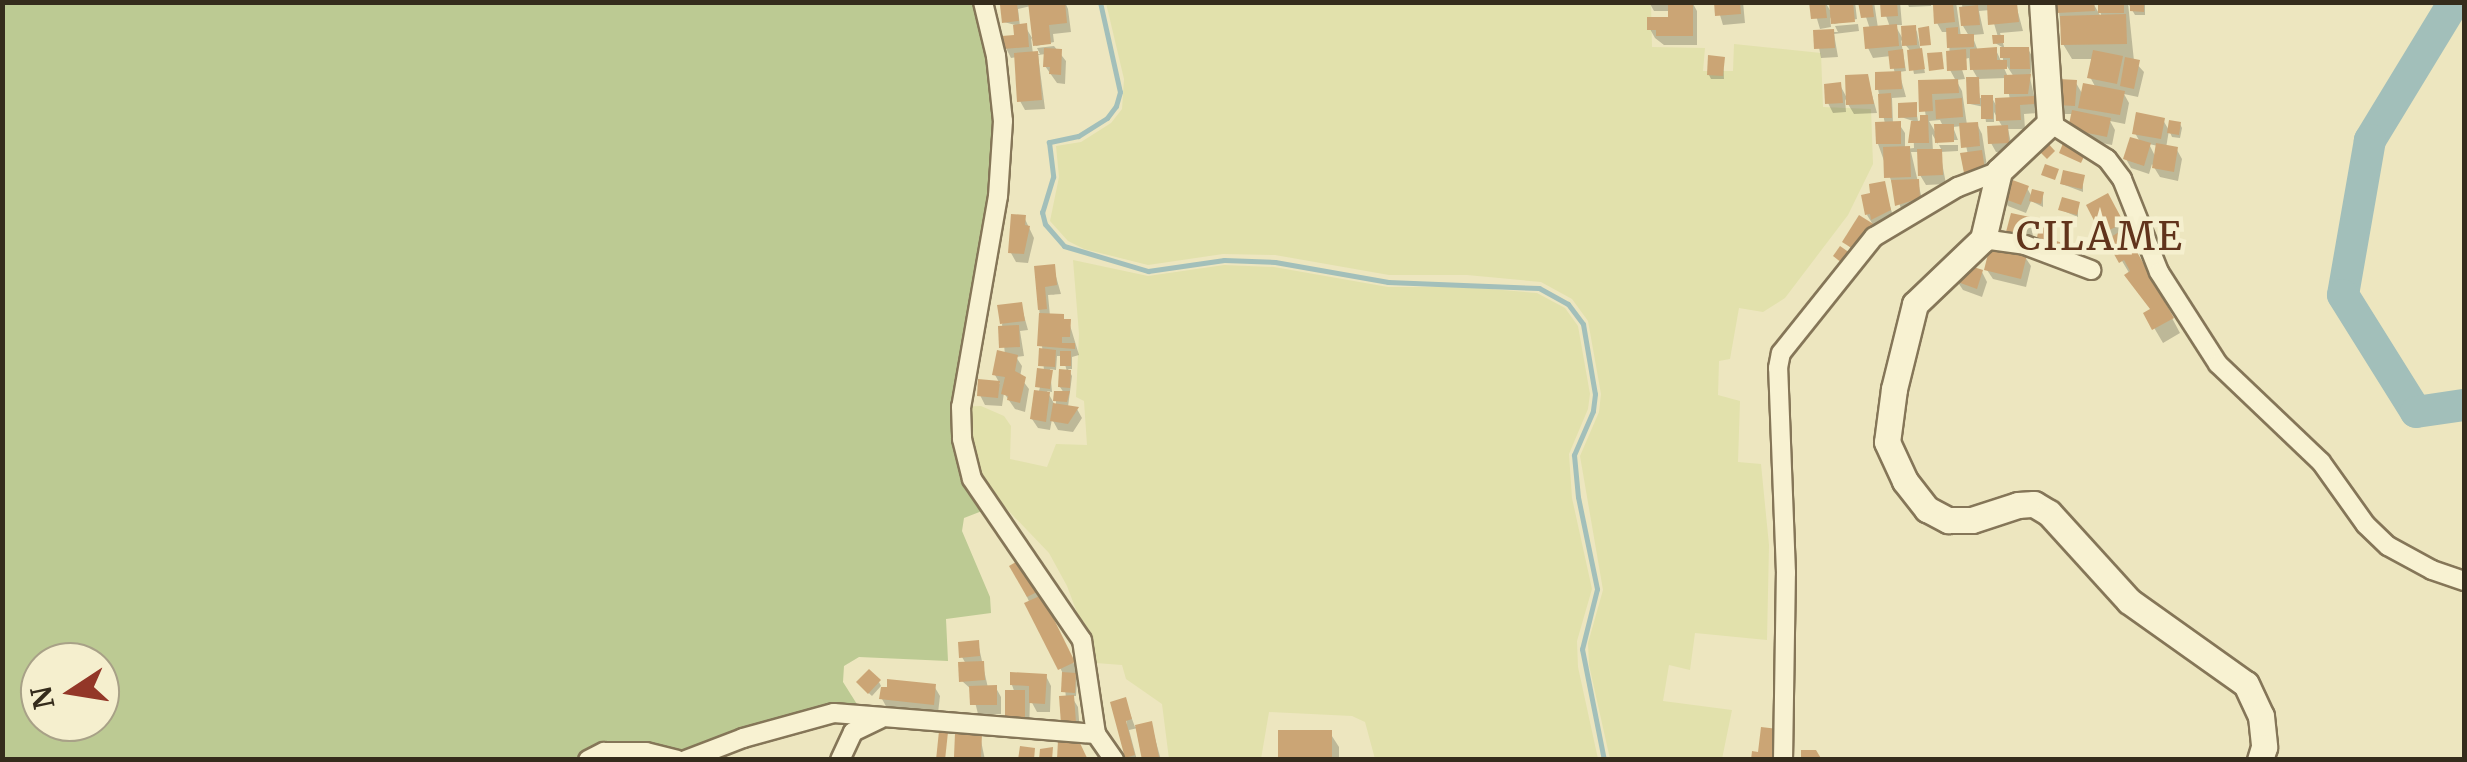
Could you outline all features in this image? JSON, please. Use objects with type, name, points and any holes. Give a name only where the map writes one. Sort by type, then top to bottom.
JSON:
[{"type":"street","points":[[983,2],[996,56],[1003,121],[998,196],[961,407],[962,439],[972,479],[1082,640],[1096,734],[1114,760]]},
{"type":"street","points":[[1783,760],[1786,574],[1778,359],[1874,238],[1958,187],[1999,171],[2050,122],[2042,2]]},
{"type":"street","points":[[2050,122],[2108,159],[2122,178],[2159,272],[2218,364],[2322,462],[2366,525],[2388,546],[2432,570],[2464,581]]},
{"type":"street","points":[[1999,171],[1983,239],[1914,304],[1887,442],[1905,481],[1927,509],[1948,520],[1972,520],[2018,505],[2034,504],[2048,513],[2129,602],[2246,684],[2261,716],[2264,746],[2260,760]]},
{"type":"street","points":[[1983,239],[2025,245],[2091,270]]},
{"type":"street","points":[[686,760],[743,738],[834,714],[1096,734]]},
{"type":"street","points":[[840,760],[854,732],[881,719]]},
{"type":"street","points":[[588,760],[604,752],[646,752],[677,760]]},
{"type":"green space","points":[[2,3],[979,3],[999,121],[994,196],[956,407],[968,481],[982,511],[964,518],[962,531],[990,597],[991,613],[946,619],[948,661],[859,657],[844,666],[843,682],[860,709],[704,752],[582,760],[3,759]]},
{"type":"green space","points":[[1106,3],[1651,3],[1652,47],[1705,48],[1703,71],[1733,71],[1734,44],[1821,53],[1823,107],[1871,109],[1873,164],[1848,215],[1785,298],[1763,312],[1739,308],[1730,359],[1719,361],[1718,395],[1740,401],[1738,462],[1761,464],[1769,545],[1767,640],[1695,633],[1690,670],[1669,665],[1663,701],[1732,710],[1722,759],[1610,759],[1589,665],[1588,643],[1603,590],[1580,456],[1599,412],[1601,394],[1588,321],[1572,299],[1541,282],[1467,275],[1389,275],[1275,255],[1223,254],[1148,265],[1084,249],[1068,241],[1050,221],[1059,177],[1056,146],[1081,142],[1111,123],[1122,109],[1124,79]]},
{"type":"green space","points":[[1073,260],[1148,276],[1224,265],[1274,267],[1388,287],[1467,287],[1537,293],[1565,308],[1578,326],[1590,394],[1588,409],[1569,454],[1572,498],[1592,589],[1577,641],[1578,667],[1598,759],[1375,759],[1365,722],[1352,716],[1269,712],[1261,759],[1169,759],[1162,704],[1126,679],[1122,665],[1096,663],[1067,586],[1049,553],[1002,504],[982,511],[968,481],[956,407],[981,406],[1004,416],[1011,426],[1010,459],[1047,467],[1056,444],[1087,445],[1084,401],[1076,397],[1079,334]]},
{"type":"building","points":[[1028,2],[1065,2],[1067,23],[1049,25],[1051,44],[1033,46]]},
{"type":"building","points":[[1668,2],[1693,2],[1693,36],[1656,36],[1656,30],[1647,30],[1647,17],[1668,17]]},
{"type":"building","points":[[1714,2],[1740,2],[1741,14],[1715,16]]},
{"type":"building","points":[[1809,2],[1825,2],[1827,18],[1811,19]]},
{"type":"building","points":[[1829,2],[1853,2],[1855,22],[1831,24]]},
{"type":"building","points":[[1858,2],[1872,2],[1874,17],[1861,18]]},
{"type":"building","points":[[1880,2],[1897,2],[1898,16],[1881,17]]},
{"type":"building","points":[[2056,2],[2094,2],[2095,11],[2057,13]]},
{"type":"building","points":[[2098,2],[2124,2],[2124,13],[2098,13]]},
{"type":"building","points":[[2130,2],[2144,2],[2144,12],[2130,11]]},
{"type":"building","points":[[1017,3],[1019,21],[1002,23],[1000,5]]},
{"type":"building","points":[[2017,3],[2019,22],[1988,25],[1987,5]]},
{"type":"building","points":[[1953,4],[1955,22],[1934,24],[1933,5]]},
{"type":"building","points":[[1978,5],[1980,25],[1961,26],[1959,7]]},
{"type":"building","points":[[2126,14],[2127,44],[2061,45],[2060,16]]},
{"type":"building","points":[[1027,23],[1029,47],[1003,49],[1002,36],[1014,35],[1013,25]]},
{"type":"building","points":[[1897,24],[1899,46],[1865,49],[1863,27]]},
{"type":"building","points":[[1916,25],[1917,45],[1902,46],[1901,26]]},
{"type":"building","points":[[1929,26],[1931,45],[1920,46],[1918,28]]},
{"type":"building","points":[[1958,27],[1958,34],[1974,34],[1974,47],[1947,48],[1946,28]]},
{"type":"building","points":[[1834,29],[1835,48],[1814,49],[1813,30]]},
{"type":"building","points":[[1992,35],[2004,35],[2004,43],[1993,44]]},
{"type":"building","points":[[1997,47],[1997,60],[2007,60],[2007,69],[1970,70],[1970,49]]},
{"type":"building","points":[[2000,47],[2029,47],[2030,69],[2010,69],[2010,58],[2000,58]]},
{"type":"building","points":[[1044,48],[1062,49],[1061,75],[1049,74],[1050,67],[1043,67]]},
{"type":"building","points":[[1922,48],[1925,69],[1909,71],[1907,50]]},
{"type":"building","points":[[1903,49],[1905,68],[1890,69],[1888,51]]},
{"type":"building","points":[[1966,49],[1967,70],[1947,71],[1946,51]]},
{"type":"building","points":[[2093,50],[2123,56],[2117,84],[2087,78]]},
{"type":"building","points":[[1038,51],[1042,100],[1017,102],[1014,53]]},
{"type":"building","points":[[1942,52],[1944,69],[1929,71],[1927,53]]},
{"type":"building","points":[[1708,55],[1725,57],[1723,76],[1707,75]]},
{"type":"building","points":[[2125,57],[2140,60],[2134,89],[2120,86]]},
{"type":"building","points":[[1901,71],[1902,89],[1875,90],[1875,72]]},
{"type":"building","points":[[1868,74],[1874,104],[1846,105],[1845,75]]},
{"type":"building","points":[[2031,74],[2028,94],[2004,94],[2004,75]]},
{"type":"building","points":[[1966,77],[1979,77],[1980,104],[1967,104]]},
{"type":"building","points":[[1958,79],[1959,93],[1932,94],[1933,111],[1919,112],[1918,80]]},
{"type":"building","points":[[2059,79],[2077,80],[2075,106],[2057,105]]},
{"type":"building","points":[[1841,82],[1843,103],[1825,104],[1824,84]]},
{"type":"building","points":[[2083,83],[2125,91],[2120,115],[2078,108]]},
{"type":"building","points":[[1891,93],[1892,118],[1879,118],[1878,94]]},
{"type":"building","points":[[1981,95],[1993,95],[1993,119],[1981,119]]},
{"type":"building","points":[[2034,96],[2034,104],[2020,105],[2021,120],[1996,121],[1995,98]]},
{"type":"building","points":[[1962,98],[1963,117],[1936,119],[1935,100]]},
{"type":"building","points":[[1917,102],[1917,117],[1898,118],[1898,103]]},
{"type":"building","points":[[2072,110],[2111,118],[2107,137],[2068,129]]},
{"type":"building","points":[[2136,112],[2165,118],[2161,139],[2132,134]]},
{"type":"building","points":[[1920,115],[1928,115],[1929,143],[1908,143],[1911,121],[1920,121]]},
{"type":"building","points":[[2169,120],[2181,122],[2179,135],[2167,133]]},
{"type":"building","points":[[1901,121],[1901,144],[1876,144],[1875,122]]},
{"type":"building","points":[[1978,122],[1980,146],[1961,148],[1959,123]]},
{"type":"building","points":[[1934,124],[1954,124],[1954,142],[1935,143]]},
{"type":"building","points":[[2008,125],[2009,143],[1988,144],[1987,126]]},
{"type":"building","points":[[2130,137],[2151,143],[2144,166],[2123,159]]},
{"type":"building","points":[[2046,141],[2055,151],[2047,159],[2037,149]]},
{"type":"building","points":[[2064,141],[2086,152],[2081,163],[2059,153]]},
{"type":"building","points":[[2156,143],[2178,147],[2174,172],[2152,168]]},
{"type":"building","points":[[1910,146],[1911,177],[1884,178],[1883,147]]},
{"type":"building","points":[[1917,149],[1942,149],[1943,175],[1918,176]]},
{"type":"building","points":[[1982,150],[1985,170],[1964,173],[1960,153]]},
{"type":"building","points":[[2045,164],[2059,169],[2055,180],[2041,175]]},
{"type":"building","points":[[2063,170],[2085,175],[2082,189],[2060,184]]},
{"type":"building","points":[[2007,178],[2029,186],[2021,205],[1999,197]]},
{"type":"building","points":[[1919,179],[1920,198],[1895,206],[1891,180]]},
{"type":"building","points":[[1885,181],[1891,210],[1871,220],[1870,214],[1865,215],[1861,195],[1870,193],[1869,184]]},
{"type":"building","points":[[2032,189],[2044,192],[2041,204],[2029,201]]},
{"type":"building","points":[[2108,193],[2124,223],[2101,234],[2086,205]]},
{"type":"building","points":[[2062,197],[2080,202],[2077,215],[2058,210]]},
{"type":"building","points":[[2011,213],[2030,217],[2025,237],[2006,232]]},
{"type":"building","points":[[1011,214],[1026,215],[1025,225],[1030,226],[1024,254],[1008,253]]},
{"type":"building","points":[[1859,215],[1875,225],[1858,252],[1842,242]]},
{"type":"building","points":[[2040,224],[2056,228],[2053,240],[2066,244],[2064,253],[2035,246]]},
{"type":"building","points":[[2124,229],[2174,318],[2152,330],[2143,313],[2150,309],[2124,275],[2130,271],[2124,260],[2119,263],[2106,240]]},
{"type":"building","points":[[1840,246],[1850,253],[1842,263],[1833,256]]},
{"type":"building","points":[[1990,246],[2027,255],[2021,279],[1984,270]]},
{"type":"building","points":[[1961,263],[1983,270],[1977,289],[1955,281]]},
{"type":"building","points":[[1055,264],[1057,285],[1045,287],[1047,309],[1038,310],[1034,266]]},
{"type":"building","points":[[1022,302],[1025,321],[1000,324],[997,305]]},
{"type":"building","points":[[1039,313],[1064,314],[1064,319],[1071,319],[1070,337],[1062,337],[1062,343],[1075,343],[1075,349],[1037,346]]},
{"type":"building","points":[[1019,325],[1020,347],[999,348],[998,326]]},
{"type":"building","points":[[1039,348],[1056,350],[1055,367],[1038,366]]},
{"type":"building","points":[[997,350],[1018,355],[1015,371],[1026,377],[1020,403],[1001,394],[1005,377],[992,375]]},
{"type":"building","points":[[1060,351],[1071,351],[1071,366],[1060,366]]},
{"type":"building","points":[[1037,368],[1053,370],[1050,389],[1035,387]]},
{"type":"building","points":[[1059,369],[1071,370],[1070,388],[1058,387]]},
{"type":"building","points":[[978,379],[1000,381],[998,398],[977,396]]},
{"type":"building","points":[[1034,390],[1050,392],[1046,422],[1030,419]]},
{"type":"building","points":[[1054,391],[1070,391],[1067,402],[1053,401]]},
{"type":"building","points":[[1053,403],[1079,407],[1068,424],[1050,421]]},
{"type":"building","points":[[1021,559],[1039,591],[1027,597],[1009,566]]},
{"type":"building","points":[[1042,595],[1075,662],[1058,670],[1024,603]]},
{"type":"building","points":[[979,640],[980,656],[959,658],[958,642]]},
{"type":"building","points":[[984,661],[985,680],[959,682],[958,662]]},
{"type":"building","points":[[869,669],[881,680],[868,694],[856,682]]},
{"type":"building","points":[[1010,672],[1047,674],[1045,704],[1029,703],[1029,686],[1010,685]]},
{"type":"building","points":[[1062,672],[1076,673],[1075,693],[1061,692]]},
{"type":"building","points":[[887,679],[936,684],[934,705],[879,699]]},
{"type":"building","points":[[997,685],[997,705],[970,705],[969,686]]},
{"type":"building","points":[[1005,690],[1025,690],[1025,724],[1005,724]]},
{"type":"building","points":[[1074,695],[1076,723],[1061,724],[1059,696]]},
{"type":"building","points":[[1126,697],[1132,719],[1126,721],[1135,755],[1125,758],[1110,702]]},
{"type":"building","points":[[1152,721],[1159,757],[1142,760],[1135,725]]},
{"type":"building","points":[[1761,727],[1778,729],[1775,760],[1751,760],[1752,751],[1758,752]]},
{"type":"building","points":[[1278,730],[1332,730],[1332,760],[1278,760]]},
{"type":"building","points":[[939,731],[948,732],[945,760],[936,760]]},
{"type":"building","points":[[955,733],[982,733],[981,758],[954,757]]},
{"type":"building","points":[[1058,740],[1079,741],[1088,760],[1057,760]]},
{"type":"building","points":[[1020,746],[1035,748],[1034,760],[1018,760]]},
{"type":"building","points":[[1053,747],[1052,760],[1039,760],[1040,749]]},
{"type":"building","points":[[1801,750],[1816,750],[1822,760],[1801,760]]},
{"type":"waterway","points":[[1100,2],[1120,92],[1107,118],[1078,136],[1049,142],[1053,177],[1042,212],[1045,224],[1064,246],[1148,271],[1224,260],[1275,262],[1388,282],[1539,288],[1568,304],[1583,324],[1595,394],[1593,411],[1574,455],[1578,497],[1597,589],[1582,649],[1604,760]]},
{"type":"waterway","points":[[2454,2],[2370,140],[2343,295],[2416,412],[2464,405]]},
{"type":"district","name":"CILAME","points":[[2100,237]]}]
